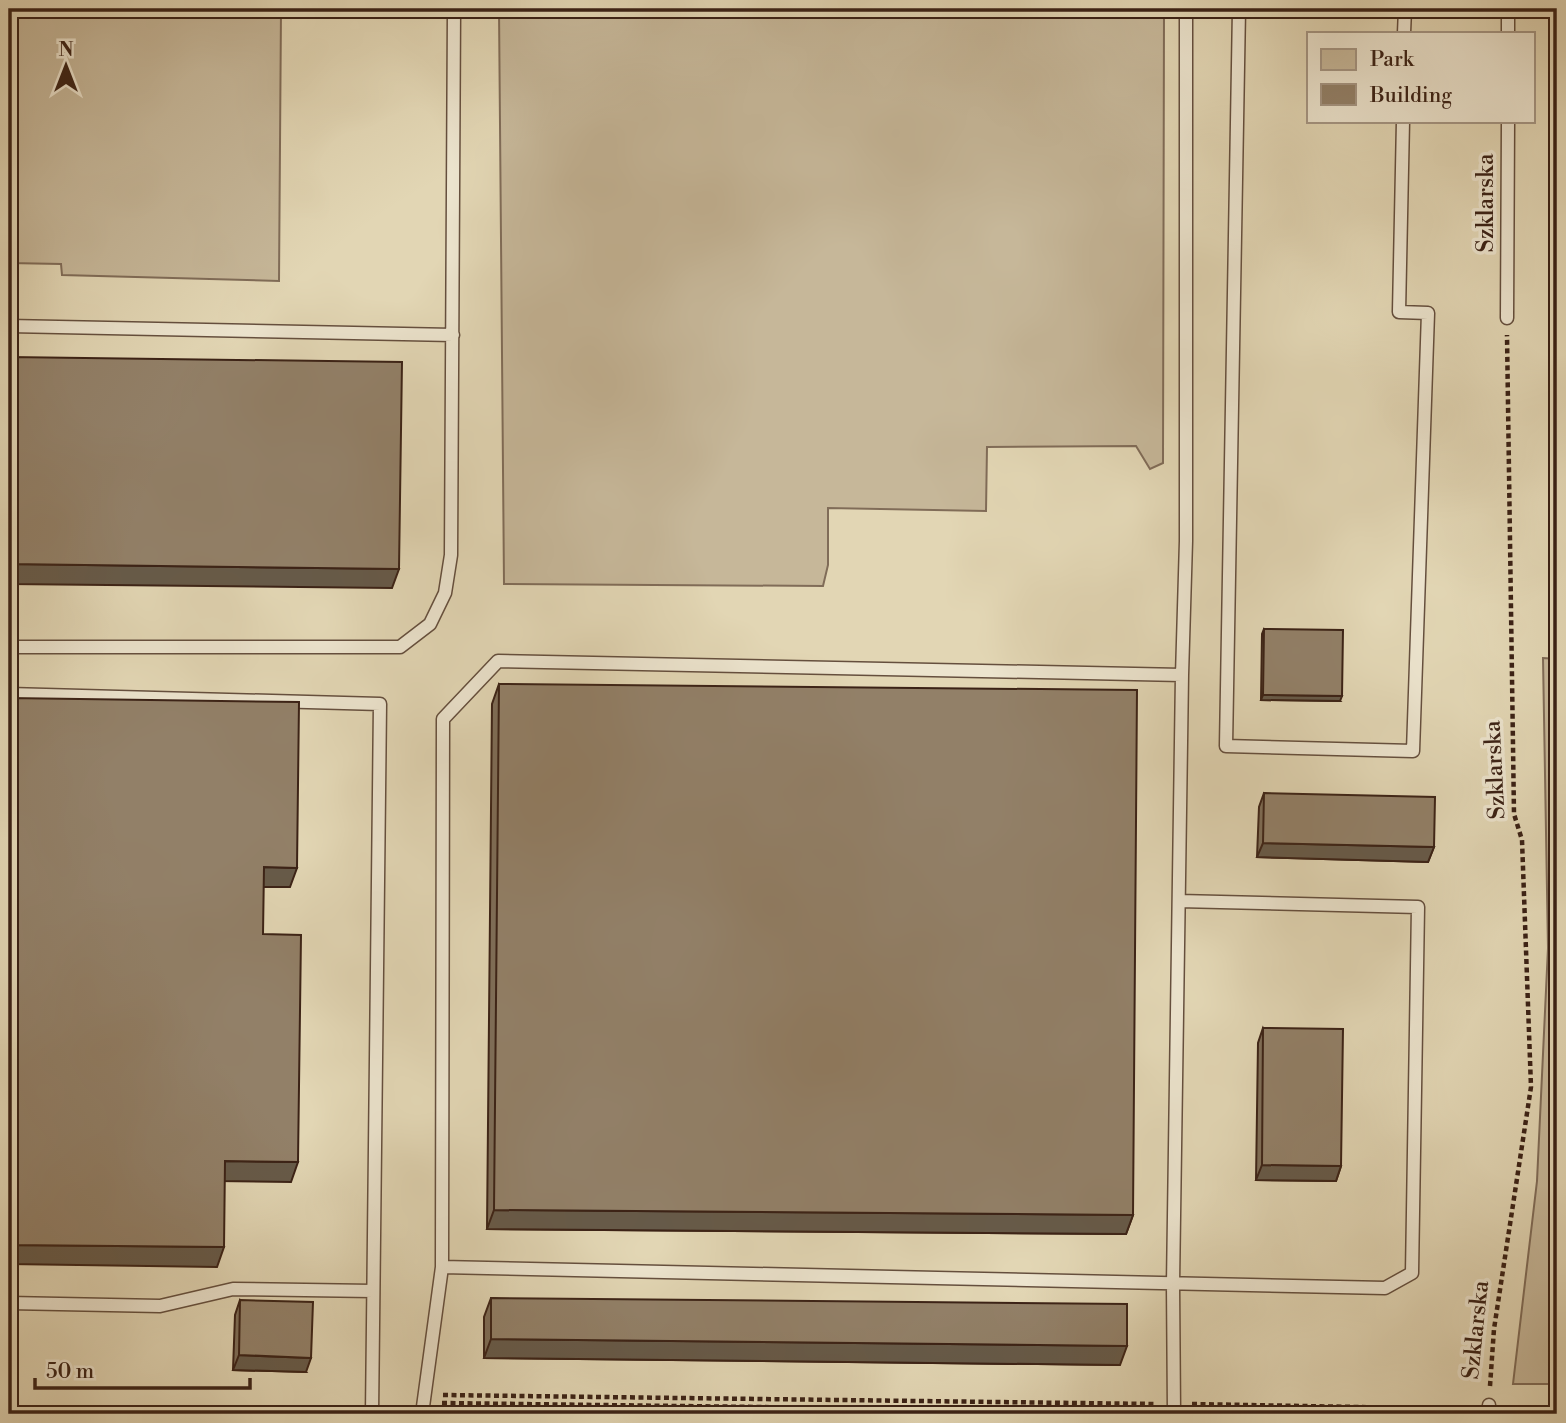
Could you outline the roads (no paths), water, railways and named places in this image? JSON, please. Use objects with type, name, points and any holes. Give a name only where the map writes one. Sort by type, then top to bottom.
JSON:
[{"type":"lane","points":[[9,647],[400,647],[430,624],[445,593],[451,555],[454,9]]},
{"type":"lane","points":[[1174,1410],[1173,1283],[1186,516],[1186,9]]},
{"type":"lane","points":[[1239,9],[1226,746],[1413,751],[1428,313],[1399,312],[1403,122]]},
{"type":"lane","points":[[1404,32],[1405,9]]},
{"type":"lane","points":[[1508,9],[1508,32]]},
{"type":"lane","name":"Szklarska","points":[[1507,318],[1508,122]]},
{"type":"lane","points":[[9,326],[453,335]]},
{"type":"lane","points":[[424,1404],[442,1267],[443,719],[498,661],[1182,675]]},
{"type":"lane","points":[[9,694],[380,704],[372,1414]]},
{"type":"lane","points":[[442,1267],[1385,1288],[1412,1273],[1418,907],[1179,901]]},
{"type":"lane","points":[[9,1303],[160,1306],[233,1289],[373,1291]]}]
